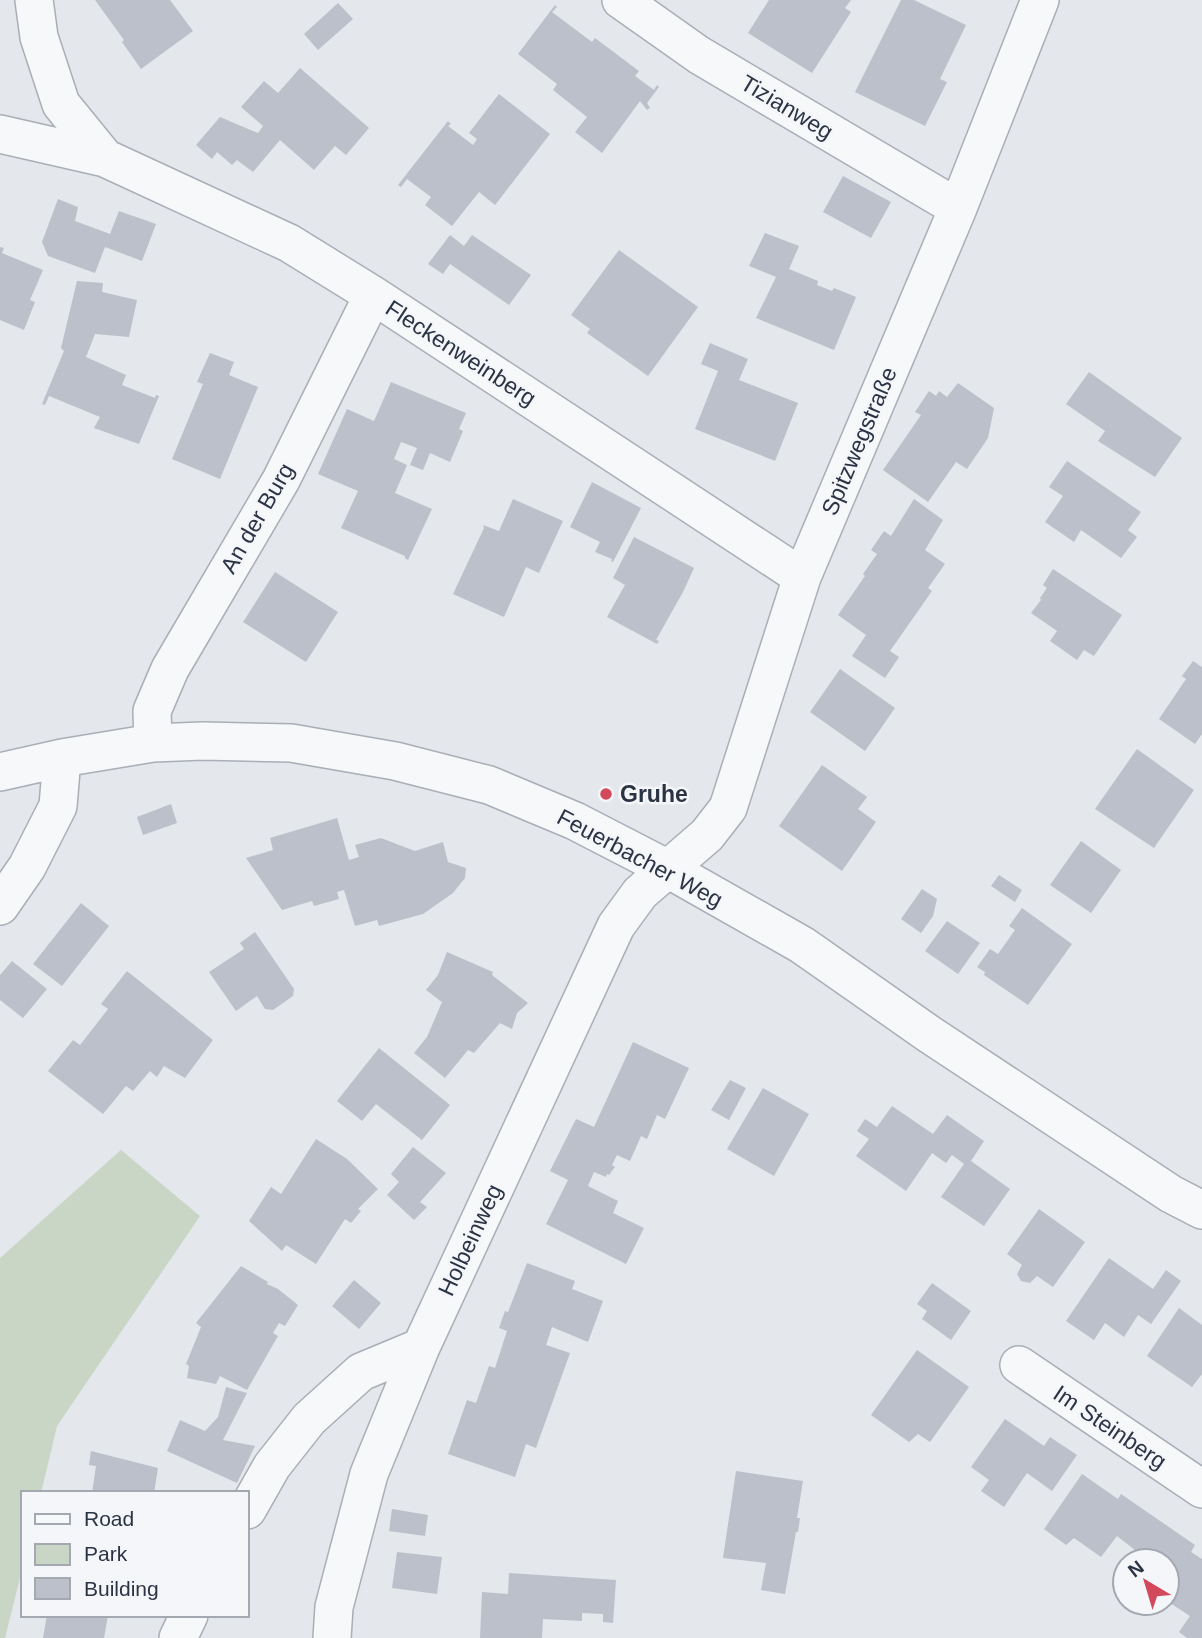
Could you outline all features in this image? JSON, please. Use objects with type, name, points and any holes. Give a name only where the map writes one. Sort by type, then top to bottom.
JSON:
[{"type":"street","name":"Fleckenweinberg","points":[[34,0],[39,37],[61,104],[105,158]]},
{"type":"street","name":"Tizianweg","points":[[621,0],[699,55],[958,208]]},
{"type":"street","name":"Spitzwegstraße","points":[[668,869],[707,835],[727,808],[802,577],[958,208],[1040,0]]},
{"type":"street","name":"Fleckenweinberg","points":[[0,134],[105,158],[289,243],[373,295],[802,577]]},
{"type":"street","name":"An der Burg","points":[[153,743],[152,711],[170,669],[281,480],[373,295]]},
{"type":"street","name":"Feuerbacher Weg","points":[[0,772],[62,758],[153,743],[291,743],[395,761],[489,785],[575,821],[668,869],[802,945],[940,1041],[1171,1194],[1202,1210]]},
{"type":"street","points":[[0,906],[27,867],[58,806],[62,758]]},
{"type":"street","name":"Holbeinweg","points":[[332,1638],[334,1608],[369,1474],[421,1346],[616,926],[640,893],[668,869]]},
{"type":"street","points":[[248,1508],[272,1466],[309,1419],[361,1373],[421,1346]]},
{"type":"street","name":"Im Steinberg","points":[[1019,1364],[1202,1489]]},
{"type":"street","points":[[178,1638],[188,1617]]},
{"type":"green space","points":[[121,1150],[200,1216],[57,1426],[41,1491],[21,1491],[21,1574],[5,1638],[0,1638],[0,1258]]},
{"type":"building","points":[[95,0],[170,0],[193,31],[141,69]]},
{"type":"building","points":[[769,0],[851,0],[845,8],[851,12],[812,73],[748,33]]},
{"type":"building","points":[[901,0],[914,0],[966,25],[940,79],[947,82],[925,126],[855,92]]},
{"type":"building","points":[[338,3],[353,19],[318,50],[304,34]]},
{"type":"building","points":[[555,5],[557,7],[552,12],[592,42],[595,38],[639,71],[635,76],[654,90],[657,85],[659,87],[647,103],[650,108],[647,110],[640,101],[602,153],[575,132],[587,117],[553,90],[557,84],[518,54]]},
{"type":"building","points":[[300,68],[369,128],[346,155],[335,146],[314,170],[280,140],[253,172],[237,160],[232,165],[217,152],[212,159],[196,145],[220,117],[258,133],[263,126],[241,107],[264,81],[278,93]]},
{"type":"building","points":[[499,94],[550,134],[495,205],[479,192],[452,226],[425,205],[431,197],[407,179],[401,187],[398,185],[448,121],[451,124],[448,126],[473,145],[477,139],[469,133]]},
{"type":"building","points":[[843,176],[891,202],[871,238],[823,212]]},
{"type":"building","points":[[58,199],[78,207],[75,221],[110,234],[119,211],[156,224],[142,261],[105,247],[95,273],[48,256],[42,242]]},
{"type":"building","points":[[765,233],[799,246],[789,269],[818,281],[817,285],[832,291],[834,288],[856,297],[834,350],[756,318],[776,277],[749,266]]},
{"type":"building","points":[[450,235],[464,246],[472,235],[531,275],[509,305],[450,264],[443,274],[428,264]]},
{"type":"building","points":[[0,247],[4,248],[2,253],[43,270],[30,300],[35,302],[24,330],[0,320]]},
{"type":"building","points":[[619,250],[698,307],[648,376],[587,333],[590,329],[571,315]]},
{"type":"building","points":[[77,281],[103,283],[102,292],[137,300],[129,337],[95,334],[86,357],[126,375],[122,385],[155,398],[156,395],[159,396],[139,444],[94,428],[100,417],[49,396],[45,405],[42,404],[64,351],[61,348]]},
{"type":"building","points":[[710,343],[748,359],[739,380],[798,403],[775,461],[695,429],[718,371],[701,364]]},
{"type":"building","points":[[210,353],[234,362],[229,375],[258,387],[220,479],[172,459],[203,384],[197,382]]},
{"type":"building","points":[[1089,372],[1182,438],[1155,477],[1098,441],[1105,431],[1066,404]]},
{"type":"building","points":[[391,382],[466,413],[459,429],[463,431],[450,462],[430,453],[423,470],[410,465],[417,448],[401,442],[394,459],[407,465],[395,493],[432,509],[408,560],[405,556],[341,528],[358,491],[318,474],[347,409],[374,421]]},
{"type":"building","points":[[958,383],[994,408],[988,438],[967,469],[956,462],[928,502],[883,470],[921,415],[915,412],[929,391],[936,396],[939,391],[947,397]]},
{"type":"building","points":[[1067,461],[1141,512],[1128,530],[1137,537],[1121,558],[1081,530],[1074,542],[1045,522],[1063,496],[1049,487]]},
{"type":"building","points":[[592,482],[641,508],[613,562],[612,559],[595,552],[600,542],[570,527]]},
{"type":"building","points":[[513,499],[563,521],[539,573],[526,567],[504,617],[453,594],[484,528],[483,525],[499,531]]},
{"type":"building","points":[[914,499],[943,520],[925,550],[945,564],[928,588],[932,591],[890,651],[899,657],[885,678],[852,656],[866,635],[838,615],[877,554],[871,550],[884,531],[891,536]]},
{"type":"building","points":[[634,537],[694,568],[656,640],[659,641],[657,644],[607,617],[625,585],[613,578]]},
{"type":"building","points":[[1053,569],[1122,615],[1094,656],[1084,650],[1077,660],[1050,641],[1057,631],[1031,613],[1047,588],[1043,585]]},
{"type":"building","points":[[275,572],[338,612],[306,662],[243,622]]},
{"type":"building","points":[[1193,661],[1202,667],[1202,734],[1195,744],[1159,719],[1186,679],[1182,676]]},
{"type":"building","points":[[840,669],[895,708],[865,751],[810,712]]},
{"type":"building","points":[[1137,749],[1194,790],[1154,848],[1095,809]]},
{"type":"building","points":[[822,765],[867,797],[858,809],[876,822],[842,871],[779,826]]},
{"type":"building","points":[[171,804],[177,823],[143,835],[137,817]]},
{"type":"building","points":[[337,818],[349,860],[359,857],[355,845],[381,838],[415,851],[443,842],[448,862],[466,868],[465,878],[453,893],[423,914],[379,926],[377,920],[355,926],[344,890],[337,892],[339,899],[314,906],[312,901],[282,910],[246,858],[273,850],[270,838]]},
{"type":"building","points":[[1081,841],[1121,870],[1091,913],[1050,885]]},
{"type":"building","points":[[999,875],[1022,890],[1015,902],[991,886]]},
{"type":"building","points":[[922,889],[937,899],[933,916],[921,933],[901,919]]},
{"type":"building","points":[[81,903],[109,926],[62,986],[33,964]]},
{"type":"building","points":[[1022,908],[1072,944],[1028,1005],[984,975],[985,972],[977,967],[990,949],[998,954],[1015,930],[1009,926]]},
{"type":"building","points":[[947,921],[980,943],[958,974],[925,951]]},
{"type":"building","points":[[255,932],[294,989],[293,996],[273,1010],[265,1009],[257,996],[236,1011],[209,972],[244,949],[240,943]]},
{"type":"building","points":[[447,952],[493,972],[492,975],[528,1003],[517,1013],[512,1029],[500,1023],[474,1053],[468,1050],[445,1078],[414,1053],[427,1037],[442,1002],[426,990],[438,975]]},
{"type":"building","points":[[12,961],[47,989],[23,1018],[0,1000],[0,975]]},
{"type":"building","points":[[127,971],[213,1040],[185,1078],[164,1066],[157,1077],[150,1071],[133,1091],[126,1086],[103,1114],[48,1071],[73,1040],[80,1045],[108,1009],[101,1004]]},
{"type":"building","points":[[633,1042],[689,1068],[665,1119],[657,1115],[647,1139],[641,1136],[630,1161],[617,1155],[612,1165],[615,1167],[609,1175],[606,1177],[594,1172],[588,1186],[618,1201],[613,1213],[644,1228],[626,1264],[546,1224],[568,1180],[550,1171],[576,1119],[594,1127]]},
{"type":"building","points":[[379,1048],[450,1105],[422,1140],[376,1104],[362,1121],[337,1101]]},
{"type":"building","points":[[730,1080],[746,1088],[729,1120],[711,1110]]},
{"type":"building","points":[[763,1088],[809,1114],[774,1176],[727,1149]]},
{"type":"building","points":[[892,1106],[933,1134],[947,1115],[984,1141],[971,1161],[1010,1189],[984,1226],[941,1197],[964,1164],[952,1155],[946,1163],[932,1153],[906,1191],[856,1156],[869,1139],[857,1131],[865,1119],[877,1127]]},
{"type":"building","points":[[316,1139],[347,1159],[378,1189],[358,1209],[361,1211],[351,1223],[345,1219],[316,1264],[286,1245],[282,1251],[249,1221],[271,1187],[281,1194]]},
{"type":"building","points":[[413,1147],[446,1173],[420,1202],[427,1207],[414,1220],[387,1195],[399,1182],[391,1174]]},
{"type":"building","points":[[1039,1209],[1085,1242],[1053,1287],[1037,1276],[1030,1283],[1021,1281],[1017,1274],[1022,1265],[1007,1254]]},
{"type":"building","points":[[1109,1258],[1153,1289],[1166,1270],[1181,1281],[1151,1324],[1138,1315],[1124,1337],[1105,1323],[1094,1340],[1066,1321]]},
{"type":"building","points":[[527,1263],[575,1281],[572,1289],[603,1301],[588,1342],[552,1327],[546,1345],[570,1353],[536,1448],[526,1444],[515,1477],[448,1454],[467,1400],[476,1403],[489,1366],[495,1368],[507,1331],[499,1328]]},
{"type":"building","points":[[241,1266],[298,1305],[285,1326],[279,1323],[273,1333],[278,1336],[247,1390],[220,1376],[216,1384],[187,1378],[189,1366],[186,1364],[201,1327],[196,1323]]},
{"type":"building","points":[[354,1280],[381,1303],[359,1329],[332,1306]]},
{"type":"building","points":[[932,1283],[971,1311],[951,1340],[922,1319],[927,1311],[917,1304]]},
{"type":"building","points":[[1179,1308],[1202,1325],[1202,1374],[1192,1387],[1147,1356]]},
{"type":"building","points":[[917,1350],[969,1387],[930,1442],[918,1434],[909,1442],[871,1415]]},
{"type":"building","points":[[226,1387],[247,1393],[223,1440],[255,1446],[237,1483],[167,1451],[180,1420],[205,1431],[218,1417]]},
{"type":"building","points":[[1005,1419],[1044,1446],[1050,1437],[1077,1455],[1052,1491],[1027,1473],[1004,1507],[981,1491],[989,1480],[971,1467]]},
{"type":"building","points":[[91,1451],[158,1468],[154,1491],[92,1491],[96,1466],[89,1465]]},
{"type":"building","points":[[736,1471],[803,1481],[797,1518],[800,1518],[798,1532],[785,1594],[761,1590],[766,1563],[723,1558]]},
{"type":"building","points":[[1082,1474],[1118,1499],[1121,1494],[1195,1545],[1191,1552],[1202,1559],[1202,1638],[1187,1638],[1179,1632],[1190,1616],[1181,1610],[1181,1547],[1131,1547],[1117,1536],[1101,1557],[1074,1538],[1066,1545],[1044,1529]]},
{"type":"building","points":[[392,1509],[428,1515],[425,1536],[389,1531]]},
{"type":"building","points":[[397,1552],[442,1557],[437,1594],[392,1588]]},
{"type":"building","points":[[509,1573],[616,1580],[613,1623],[603,1622],[603,1614],[582,1613],[582,1621],[543,1619],[542,1638],[480,1638],[482,1592],[508,1594]]},
{"type":"building","points":[[47,1617],[108,1617],[104,1638],[43,1638]]},
{"type":"place","name":"Gruhe","points":[[606,794]]}]
